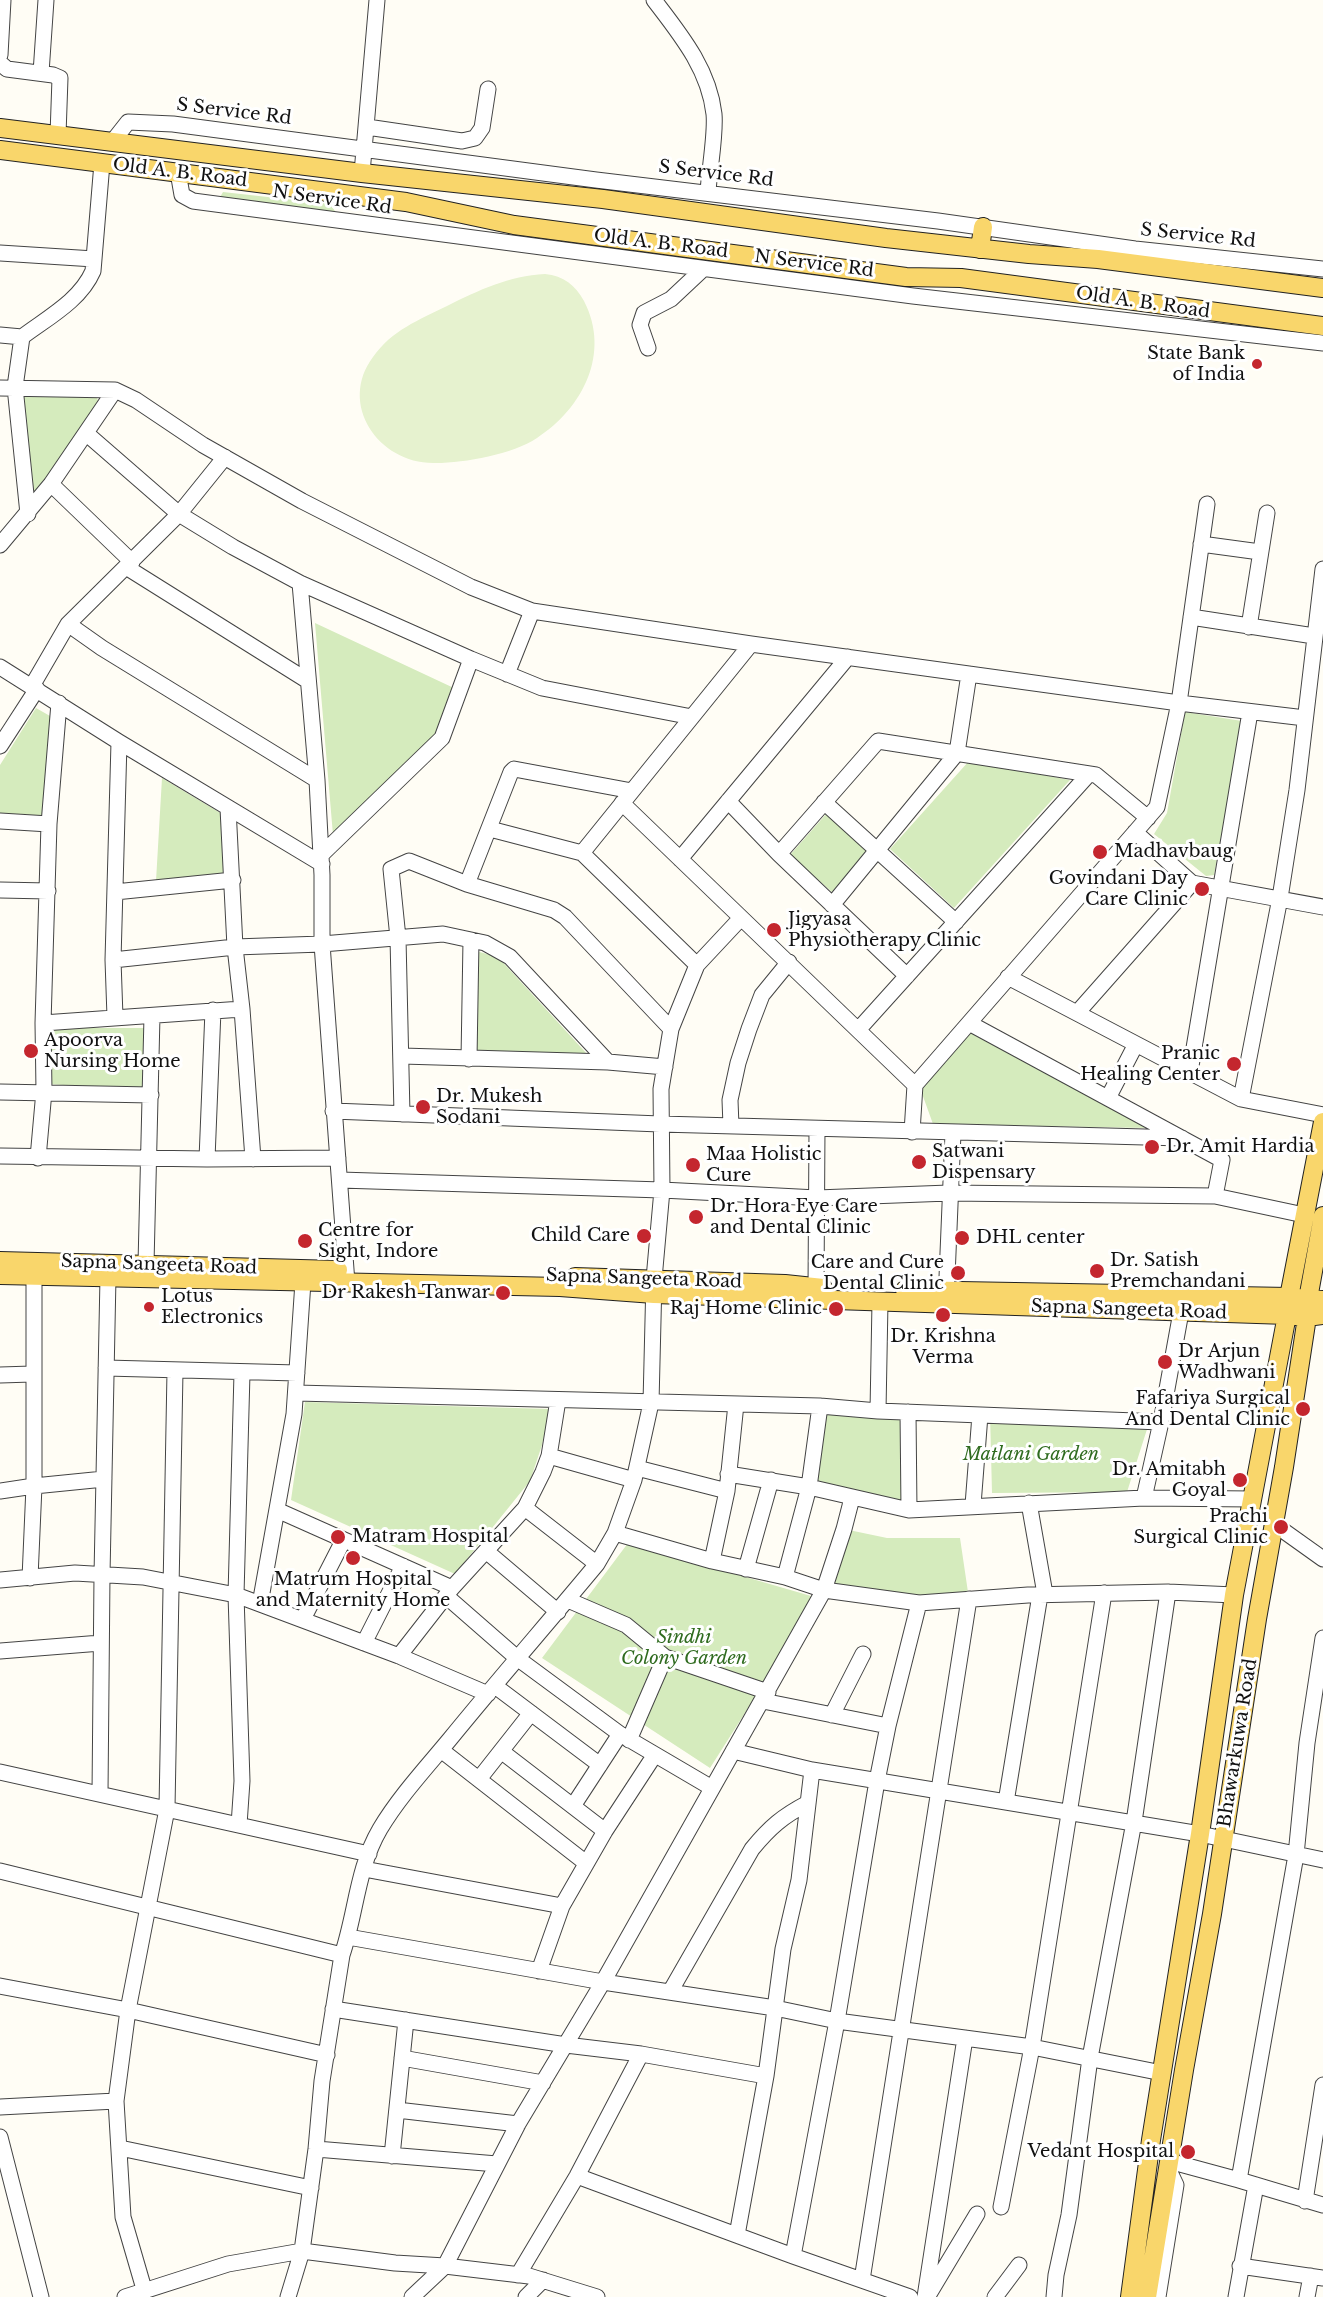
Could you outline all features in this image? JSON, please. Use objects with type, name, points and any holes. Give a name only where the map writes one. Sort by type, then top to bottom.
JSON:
[{"type":"main road","name":"Old A. B. Road","points":[[0,128],[362,173],[525,190],[886,238],[1098,260],[1323,288]]},
{"type":"main road","name":"Old A. B. Road","points":[[0,150],[406,202],[514,225],[906,277],[961,279],[1323,326]]},
{"type":"main road","points":[[980,249],[983,227]]},
{"type":"main road","name":"Bhawarkuwa Road","points":[[1130,2297],[1234,1595],[1323,1122]]},
{"type":"main road","name":"Bhawarkuwa Road","points":[[1146,2297],[1224,1839],[1257,1619],[1315,1308],[1323,1216]]},
{"type":"main road","name":"Sapna Sangeeta Road","points":[[0,1261],[146,1264],[346,1277],[560,1287],[785,1284],[946,1298],[1180,1312],[1288,1306]]},
{"type":"main road","name":"Sapna Sangeeta Road","points":[[0,1275],[303,1282],[346,1277]]},
{"type":"main road","name":"Sapna Sangeeta Road","points":[[654,1286],[880,1302],[946,1298],[1288,1306]]},
{"type":"main road","points":[[1288,1306],[1315,1308]]},
{"type":"street","points":[[0,55],[3,0]]},
{"type":"street","points":[[41,74],[45,0]]},
{"type":"street","points":[[362,173],[377,0]]},
{"type":"street","points":[[654,0],[691,50],[705,81],[714,115],[708,193]]},
{"type":"street","points":[[0,63],[7,69],[58,77],[62,83],[58,135]]},
{"type":"street","points":[[367,127],[462,141],[476,138],[482,128],[488,89]]},
{"type":"street","name":"S Service Rd","points":[[113,141],[128,122],[173,124],[983,227],[1135,249],[1323,269]]},
{"type":"street","points":[[28,514],[8,388],[22,337],[79,294],[93,271],[102,163]]},
{"type":"street","name":"N Service Rd","points":[[178,172],[182,195],[193,201],[703,269],[1323,343]]},
{"type":"street","points":[[0,253],[94,259]]},
{"type":"street","points":[[648,348],[640,325],[644,313],[671,299],[703,269]]},
{"type":"street","points":[[961,279],[990,304]]},
{"type":"street","points":[[0,335],[22,337]]},
{"type":"street","points":[[8,388],[115,390],[136,400],[225,457],[302,501],[471,587],[532,611],[1179,704],[1305,718]]},
{"type":"street","points":[[0,545],[51,484],[115,390]]},
{"type":"street","points":[[87,434],[179,514],[233,547],[300,583],[542,688],[692,717]]},
{"type":"street","points":[[0,746],[68,624],[179,514],[225,457]]},
{"type":"street","points":[[51,484],[129,564],[308,681]]},
{"type":"street","points":[[912,1132],[915,1085],[1157,807],[1179,704],[1207,504]]},
{"type":"street","points":[[1249,627],[1267,513]]},
{"type":"street","points":[[1201,544],[1260,552]]},
{"type":"street","points":[[1241,1100],[1280,898],[1297,790],[1323,569]]},
{"type":"street","points":[[300,583],[317,780],[322,944],[346,1277]]},
{"type":"street","points":[[507,674],[532,611]]},
{"type":"street","points":[[1191,617],[1314,636]]},
{"type":"street","points":[[68,624],[102,648],[317,780]]},
{"type":"street","points":[[582,853],[751,644]]},
{"type":"street","points":[[680,859],[848,657]]},
{"type":"street","points":[[321,860],[442,738],[471,659]]},
{"type":"street","points":[[0,667],[118,742],[321,860]]},
{"type":"street","points":[[832,905],[957,753],[969,674]]},
{"type":"street","points":[[38,1158],[44,1091],[43,1023],[50,824],[59,703]]},
{"type":"street","points":[[1190,1072],[1250,712]]},
{"type":"street","points":[[779,854],[878,741],[1096,775],[1148,818]]},
{"type":"street","points":[[115,1017],[112,960],[118,742]]},
{"type":"street","points":[[467,884],[514,769],[627,797],[680,859],[915,1085]]},
{"type":"street","points":[[858,1030],[1089,774]]},
{"type":"street","points":[[728,801],[779,854],[907,976]]},
{"type":"street","points":[[824,802],[956,921]]},
{"type":"street","points":[[228,808],[235,947],[254,1159]]},
{"type":"street","points":[[0,821],[50,824]]},
{"type":"street","points":[[490,829],[582,853],[697,965]]},
{"type":"street","points":[[1135,832],[1192,883],[1323,907]]},
{"type":"street","points":[[402,1114],[398,938],[391,869],[408,861],[467,884],[554,910],[565,917],[671,1029]]},
{"type":"street","points":[[115,892],[233,880]]},
{"type":"street","points":[[1077,1013],[1192,883]]},
{"type":"street","points":[[0,890],[48,891]]},
{"type":"street","points":[[288,2297],[302,2251],[316,2149],[322,2081],[342,1955],[369,1854],[380,1830],[441,1750],[597,1564],[615,1533],[636,1474],[651,1403],[654,1286],[662,1190],[661,1089],[671,1029],[697,965],[741,918]]},
{"type":"street","points":[[112,960],[235,947],[322,944],[443,934],[485,943],[510,957],[608,1062]]},
{"type":"street","points":[[469,1059],[471,940]]},
{"type":"street","points":[[731,1126],[730,1100],[738,1063],[749,1029],[762,995],[789,962]]},
{"type":"street","points":[[1008,977],[1241,1100],[1323,1115]]},
{"type":"street","points":[[43,1023],[242,1008]]},
{"type":"street","points":[[207,1160],[213,1010]]},
{"type":"street","points":[[146,1264],[152,1016]]},
{"type":"street","points":[[969,1023],[1222,1160],[1215,1196]]},
{"type":"street","points":[[1108,1098],[1136,1044]]},
{"type":"street","points":[[402,1056],[608,1062],[664,1067]]},
{"type":"street","points":[[0,1092],[44,1091],[151,1095]]},
{"type":"street","points":[[333,1111],[660,1125],[1182,1138]]},
{"type":"street","points":[[816,1288],[817,1129]]},
{"type":"street","points":[[946,1298],[953,1133]]},
{"type":"street","points":[[0,1156],[207,1160],[338,1158]]},
{"type":"street","points":[[340,1180],[662,1190],[817,1198],[950,1193],[1215,1196],[1304,1215]]},
{"type":"street","points":[[30,1578],[34,1486],[32,1374],[34,1276]]},
{"type":"street","points":[[100,1794],[108,1277]]},
{"type":"street","points":[[260,1604],[294,1414],[303,1282]]},
{"type":"street","points":[[878,1411],[880,1302]]},
{"type":"street","points":[[1144,1498],[1161,1422],[1180,1312]]},
{"type":"street","points":[[106,1368],[297,1373]]},
{"type":"street","points":[[144,2289],[123,2217],[116,2101],[128,2010],[167,1809],[175,1371]]},
{"type":"street","points":[[239,1825],[242,1781],[236,1595],[242,1373]]},
{"type":"street","points":[[0,1375],[32,1374]]},
{"type":"street","points":[[296,1393],[820,1406],[878,1411],[1161,1422]]},
{"type":"street","points":[[399,1656],[449,1592],[525,1508],[549,1456],[558,1400]]},
{"type":"street","points":[[712,1561],[727,1491],[736,1404]]},
{"type":"street","points":[[785,1577],[808,1487],[820,1406]]},
{"type":"street","points":[[908,1412],[909,1510]]},
{"type":"street","points":[[973,1505],[980,1415]]},
{"type":"street","points":[[549,1456],[727,1491]]},
{"type":"street","points":[[728,1474],[808,1487],[909,1510],[1144,1498],[1253,1499]]},
{"type":"street","points":[[0,1491],[104,1479]]},
{"type":"street","points":[[746,1569],[771,1480]]},
{"type":"street","points":[[412,2297],[445,2266],[518,2124],[603,1982],[824,1590],[852,1498]]},
{"type":"street","points":[[1005,1803],[1042,1594],[1029,1503]]},
{"type":"street","points":[[525,1508],[597,1564]]},
{"type":"street","points":[[277,1510],[343,1542],[403,1566],[449,1592],[517,1658],[624,1737],[712,1788]]},
{"type":"street","points":[[1274,1524],[1323,1559]]},
{"type":"street","points":[[615,1533],[712,1561],[785,1577],[824,1590],[919,1603],[1042,1594],[1167,1592],[1234,1595]]},
{"type":"street","points":[[303,1619],[343,1542]]},
{"type":"street","points":[[486,1551],[558,1612]]},
{"type":"street","points":[[364,1643],[403,1566]]},
{"type":"street","points":[[0,1581],[75,1574],[143,1577],[236,1595],[492,1690],[531,1713],[600,1765]]},
{"type":"street","points":[[1054,2297],[1056,2275],[1069,2215],[1090,2058],[1134,1822],[1167,1592]]},
{"type":"street","points":[[1001,2207],[1032,2047],[1104,1593]]},
{"type":"street","points":[[862,2280],[969,1599]]},
{"type":"street","points":[[568,1600],[626,1625],[665,1657],[765,1696],[888,1726]]},
{"type":"street","points":[[793,2256],[837,2021],[877,1781],[888,1726],[919,1603]]},
{"type":"street","points":[[1239,2180],[1296,1855],[1306,1743],[1323,1638]]},
{"type":"street","points":[[0,1652],[101,1643]]},
{"type":"street","points":[[832,1714],[863,1654]]},
{"type":"street","points":[[573,1806],[600,1765],[624,1737],[665,1657]]},
{"type":"street","points":[[479,1779],[531,1713]]},
{"type":"street","points":[[441,1750],[586,1863]]},
{"type":"street","points":[[501,1751],[605,1831]]},
{"type":"street","points":[[733,1751],[812,1770],[940,1790],[1005,1803],[1134,1822],[1323,1860]]},
{"type":"street","points":[[539,1971],[562,1906],[605,1831],[654,1756]]},
{"type":"street","points":[[737,2235],[766,2076],[783,1949],[799,1880],[812,1770]]},
{"type":"street","points":[[0,1772],[369,1854]]},
{"type":"street","points":[[670,1992],[752,1849],[767,1830],[782,1817],[808,1803]]},
{"type":"street","points":[[364,1869],[562,1906]]},
{"type":"street","points":[[0,1871],[342,1955]]},
{"type":"street","points":[[348,1937],[603,1982],[775,2008],[837,2021],[1032,2047],[1162,2073]]},
{"type":"street","points":[[0,1986],[128,2010],[327,2055]]},
{"type":"street","points":[[333,2009],[566,2045],[641,2054],[766,2076]]},
{"type":"street","points":[[392,2156],[406,2020]]},
{"type":"street","points":[[926,2297],[965,2038]]},
{"type":"street","points":[[518,2275],[577,2176],[641,2054]]},
{"type":"street","points":[[402,2058],[543,2083]]},
{"type":"street","points":[[1305,2202],[1323,2085]]},
{"type":"street","points":[[0,2107],[116,2101]]},
{"type":"street","points":[[397,2110],[518,2124]]},
{"type":"street","points":[[0,2137],[41,2297]]},
{"type":"street","points":[[120,2148],[311,2188]]},
{"type":"street","points":[[316,2149],[497,2164]]},
{"type":"street","points":[[1123,2297],[1141,2174],[1148,2170]]},
{"type":"street","points":[[1168,2170],[1239,2180],[1305,2202],[1323,2205]]},
{"type":"street","points":[[1158,2297],[1176,2185],[1168,2170]]},
{"type":"street","points":[[577,2176],[910,2297]]},
{"type":"street","points":[[1236,2297],[1256,2185]]},
{"type":"street","points":[[926,2297],[977,2214]]},
{"type":"street","points":[[125,2297],[144,2289],[228,2264],[302,2251],[518,2275],[543,2280],[597,2297]]},
{"type":"street","points":[[995,2297],[1019,2265]]},
{"type":"street","points":[[1240,2266],[1317,2277],[1307,2297]]},
{"type":"street","points":[[526,2297],[543,2280]]},
{"type":"green space","points":[[223,192],[330,204],[342,221],[216,204]]},
{"type":"green space","points":[[545,274],[563,279],[577,290],[592,321],[595,340],[588,378],[568,411],[553,426],[527,444],[502,453],[474,459],[436,463],[416,461],[397,454],[382,443],[370,429],[362,412],[360,394],[363,375],[380,348],[407,327],[471,295],[507,281]]},
{"type":"green space","points":[[15,387],[91,389],[103,408],[28,514]]},
{"type":"green space","points":[[315,623],[456,689],[441,735],[333,835]]},
{"type":"green space","points":[[36,708],[50,716],[49,817],[0,814],[0,765]]},
{"type":"green space","points":[[1185,712],[1242,721],[1214,875],[1206,876],[1154,834],[1167,813]]},
{"type":"green space","points":[[969,761],[1070,780],[954,908],[890,849]]},
{"type":"green space","points":[[162,778],[222,814],[226,875],[156,881]]},
{"type":"green space","points":[[827,813],[870,850],[832,892],[790,855]]},
{"type":"green space","points":[[476,951],[498,957],[588,1055],[474,1053]]},
{"type":"green space","points":[[46,1028],[146,1028],[143,1090],[47,1084]]},
{"type":"green space","points":[[968,1031],[1147,1128],[933,1124],[920,1088]]},
{"type":"green space","points":[[305,1402],[550,1409],[542,1445],[530,1481],[455,1574],[291,1500]]},
{"type":"green space","points":[[820,1406],[908,1412],[909,1510],[809,1487]]},
{"type":"green space","name":"Matlani Garden","points":[[990,1413],[1149,1423],[1127,1492],[992,1493]]},
{"type":"green space","points":[[844,1529],[887,1538],[960,1538],[969,1599],[824,1590]]},
{"type":"green space","name":"Sindhi Colony Garden","points":[[628,1543],[818,1598],[710,1768],[542,1658]]},
{"type":"place","name":"State Bank of India","points":[[1257,364]]},
{"type":"place","name":"Madhavbaug","points":[[1100,852]]},
{"type":"place","name":"Govindani Day Care Clinic","points":[[1202,889]]},
{"type":"place","name":"Jigyasa Physiotherapy Clinic","points":[[774,930]]},
{"type":"place","name":"Apoorva Nursing Home","points":[[31,1051]]},
{"type":"place","name":"Pranic Healing Center","points":[[1234,1064]]},
{"type":"place","name":"Dr. Mukesh Sodani","points":[[423,1107]]},
{"type":"place","name":"Dr. Amit Hardia","points":[[1152,1147]]},
{"type":"place","name":"Satwani Dispensary","points":[[919,1162]]},
{"type":"place","name":"Maa Holistic Cure","points":[[693,1165]]},
{"type":"place","name":"Dr. Hora Eye Care and Dental Clinic","points":[[696,1217]]},
{"type":"place","name":"Child Care","points":[[644,1236]]},
{"type":"place","name":"DHL center","points":[[962,1238]]},
{"type":"place","name":"Centre for Sight, Indore","points":[[305,1241]]},
{"type":"place","name":"Dr. Satish Premchandani","points":[[1097,1271]]},
{"type":"place","name":"Care and Cure Dental Clinic","points":[[958,1273]]},
{"type":"place","name":"Dr Rakesh Tanwar","points":[[503,1293]]},
{"type":"place","name":"Lotus Electronics","points":[[149,1307]]},
{"type":"place","name":"Raj Home Clinic","points":[[836,1309]]},
{"type":"place","name":"Dr. Krishna Verma","points":[[943,1315]]},
{"type":"place","name":"Dr Arjun Wadhwani","points":[[1165,1362]]},
{"type":"place","name":"Fafariya Surgical And Dental Clinic","points":[[1303,1409]]},
{"type":"place","name":"Dr. Amitabh Goyal","points":[[1240,1480]]},
{"type":"place","name":"Prachi Surgical Clinic","points":[[1281,1527]]},
{"type":"place","name":"Matram Hospital","points":[[338,1537]]},
{"type":"place","name":"Matrum Hospital and Maternity Home","points":[[353,1558]]},
{"type":"place","name":"Vedant Hospital","points":[[1188,2152]]}]
